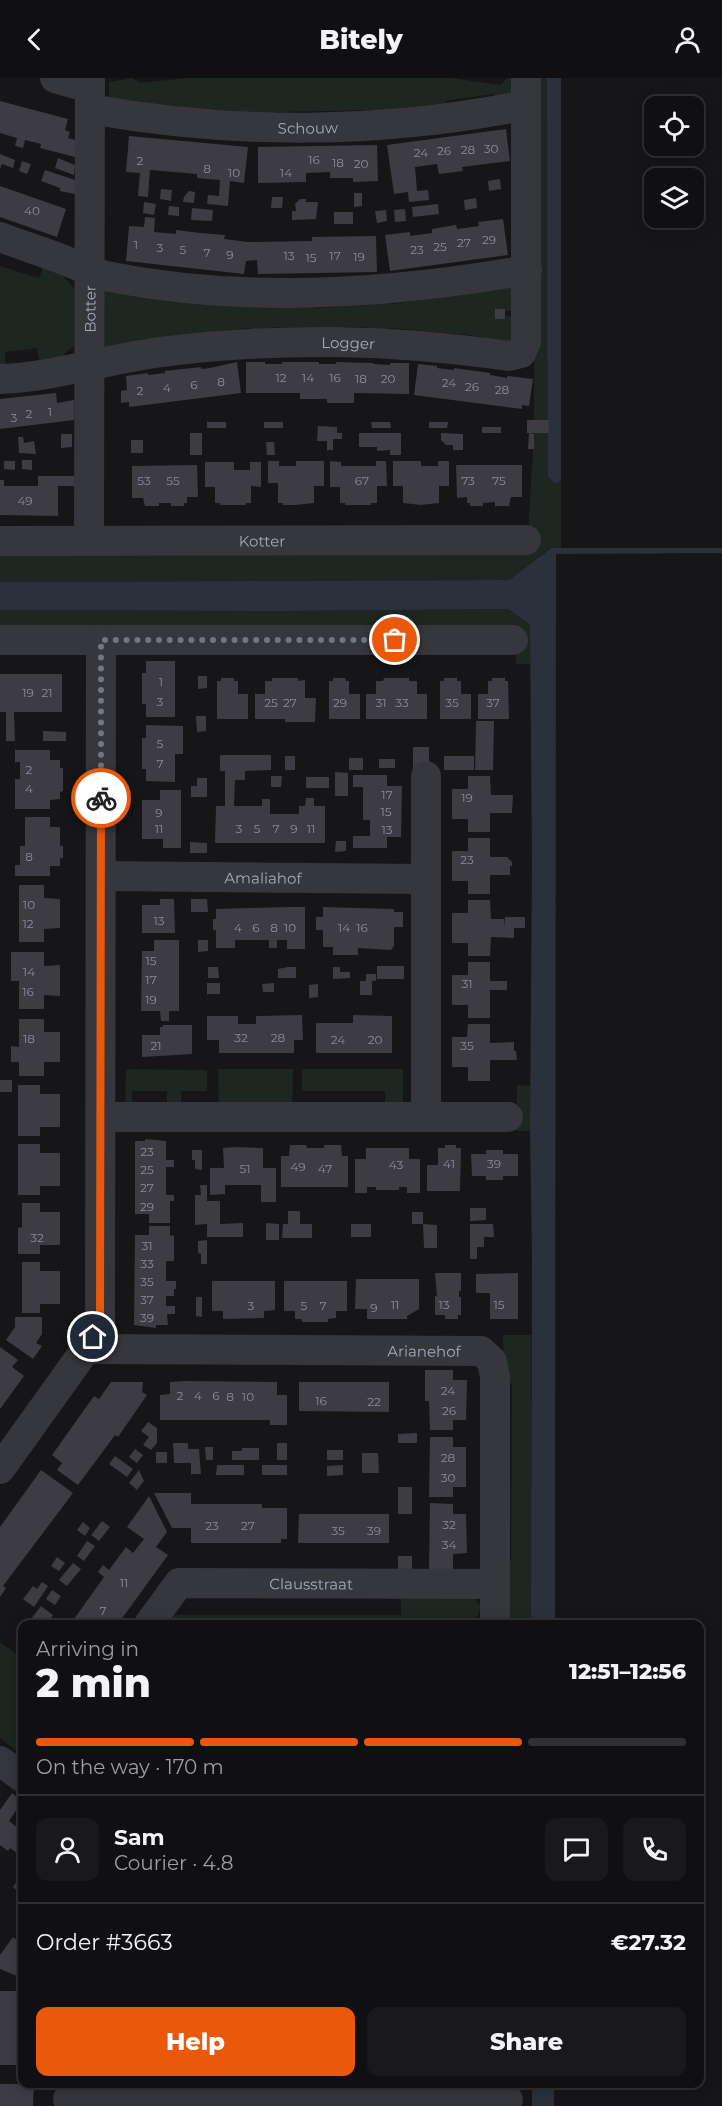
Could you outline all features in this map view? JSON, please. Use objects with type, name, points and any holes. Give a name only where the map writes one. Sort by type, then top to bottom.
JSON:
[{"type":"street","name":"Schouw","points":[[55,78],[166,121],[288,128],[431,120],[526,91],[527,184]]},
{"type":"street","name":"Botter","points":[[89,540],[90,92]]},
{"type":"street","name":"Logger","points":[[89,365],[188,349],[246,343],[304,341],[398,343],[516,356],[525,349],[526,342],[527,184]]},
{"type":"street","points":[[0,237],[109,277],[231,291],[289,293],[410,287],[527,270]]},
{"type":"street","points":[[0,378],[37,375],[89,365]]},
{"type":"street","name":"Kotter","points":[[0,541],[526,540]]},
{"type":"street","points":[[0,640],[513,640]]},
{"type":"street","points":[[0,1470],[86,1349],[100,1325],[101,640]]},
{"type":"street","points":[[426,776],[426,1117]]},
{"type":"street","name":"Amaliahof","points":[[101,876],[426,879]]},
{"type":"street","points":[[101,1117],[508,1117]]},
{"type":"street","name":"Arianehof","points":[[86,1349],[481,1351],[492,1361],[495,1377],[495,1620]]},
{"type":"street","name":"Clausstraat","points":[[152,1620],[179,1583],[495,1584]]},
{"type":"street","points":[[0,1761],[18,1774]]},
{"type":"street","points":[[68,2096],[508,2100]]},
{"type":"shaded area","points":[[132,78],[141,83],[185,78],[452,78],[500,85],[508,78],[513,79],[517,94],[494,96],[493,94],[401,108],[381,117],[373,110],[276,112],[269,119],[239,111],[109,104],[109,82]]},
{"type":"shaded area","points":[[535,78],[547,78],[549,436],[557,483],[561,480],[561,548],[550,548],[509,580],[0,582],[0,549],[529,548],[534,435]]},
{"type":"shaded area","points":[[44,264],[61,274],[75,289],[74,346],[64,354],[66,359],[40,365],[37,348],[5,352],[6,369],[0,368],[0,266],[39,278]]},
{"type":"shaded area","points":[[510,281],[518,311],[505,311],[505,316],[518,316],[518,344],[469,335],[391,328],[384,334],[374,334],[367,327],[273,327],[267,334],[256,334],[250,328],[136,340],[131,348],[104,353],[98,290],[319,308],[368,305],[374,299],[384,298],[392,304],[504,289]]},
{"type":"shaded area","points":[[508,609],[530,625],[530,664],[516,664],[516,630],[0,630],[0,610]]},
{"type":"shaded area","points":[[126,1069],[207,1070],[207,1091],[181,1091],[181,1108],[167,1108],[167,1091],[132,1091],[132,1108],[125,1108]]},
{"type":"shaded area","points":[[218,1069],[293,1069],[292,1108],[219,1108]]},
{"type":"shaded area","points":[[302,1069],[403,1069],[403,1108],[385,1108],[385,1091],[302,1091]]},
{"type":"shaded area","points":[[517,1085],[530,1086],[530,1131],[517,1131]]},
{"type":"shaded area","points":[[503,1335],[531,1335],[531,1620],[506,1620],[504,1618],[503,1569],[511,1560],[512,1384],[504,1376]]},
{"type":"shaded area","points":[[401,1598],[472,1598],[480,1607],[475,1620],[171,1620],[175,1615],[401,1615]]},
{"type":"shaded area","points":[[0,1642],[18,1655],[18,1752],[0,1738]]},
{"type":"water","points":[[547,78],[561,78],[561,480],[557,483],[554,483],[548,476]]},
{"type":"water","points":[[551,548],[722,548],[722,553],[556,554],[555,1620],[531,1620],[530,625],[508,609],[0,610],[0,582],[509,580]]},
{"type":"water","points":[[532,2088],[554,2088],[554,2106],[532,2106]]},
{"type":"building","points":[[0,101],[68,119],[65,130],[70,132],[68,138],[75,140],[75,157],[40,148],[41,144],[25,140],[23,148],[15,146],[17,138],[0,133]]},
{"type":"building","points":[[506,129],[510,161],[462,167],[463,171],[439,174],[437,164],[415,167],[417,191],[428,190],[429,200],[409,202],[408,192],[394,194],[387,145]]},
{"type":"building","points":[[129,136],[248,147],[244,183],[230,181],[228,206],[207,204],[208,195],[219,196],[220,180],[197,178],[197,174],[150,170],[148,197],[138,196],[140,173],[126,172]]},
{"type":"building","points":[[377,145],[378,181],[353,182],[353,178],[330,178],[330,172],[306,173],[306,182],[258,183],[258,147]]},
{"type":"building","points":[[0,154],[15,160],[13,168],[2,164],[0,169]]},
{"type":"building","points":[[58,158],[75,165],[74,175],[55,168]]},
{"type":"building","points":[[22,161],[31,164],[27,174],[19,171]]},
{"type":"building","points":[[45,170],[75,180],[75,194],[60,191],[60,188],[41,181]]},
{"type":"building","points":[[500,179],[501,189],[489,191],[488,181]]},
{"type":"building","points":[[0,186],[66,209],[57,237],[0,217]]},
{"type":"building","points":[[161,189],[172,190],[171,201],[160,199]]},
{"type":"building","points":[[189,191],[195,192],[194,203],[183,202]]},
{"type":"building","points":[[354,193],[362,193],[362,206],[354,207]]},
{"type":"building","points":[[272,197],[283,197],[282,208],[271,208]]},
{"type":"building","points":[[476,198],[477,208],[465,210],[464,200]]},
{"type":"building","points":[[300,199],[306,199],[306,202],[318,202],[316,219],[292,220],[292,211],[296,211],[295,204]]},
{"type":"building","points":[[144,202],[156,204],[154,215],[143,213]]},
{"type":"building","points":[[438,204],[439,214],[413,217],[412,207]]},
{"type":"building","points":[[169,206],[179,207],[179,216],[168,215]]},
{"type":"building","points":[[192,208],[213,210],[212,221],[191,220]]},
{"type":"building","points":[[405,209],[406,221],[395,222],[394,210]]},
{"type":"building","points":[[386,210],[387,221],[377,223],[375,211]]},
{"type":"building","points":[[334,212],[353,212],[353,224],[334,224]]},
{"type":"building","points":[[145,217],[155,218],[154,232],[176,234],[176,230],[225,235],[224,239],[248,242],[312,241],[312,237],[376,236],[377,272],[258,274],[257,260],[246,261],[244,274],[126,261],[129,226],[144,227]]},
{"type":"building","points":[[503,219],[508,255],[390,271],[385,235],[410,232],[410,236],[432,233],[432,229],[456,225],[457,229],[479,226],[478,222]]},
{"type":"building","points":[[495,309],[505,309],[505,319],[495,319]]},
{"type":"building","points":[[237,362],[241,393],[129,407],[129,402],[121,403],[121,391],[127,390],[126,376],[201,367],[201,369],[210,368]]},
{"type":"building","points":[[246,362],[336,364],[336,362],[390,365],[390,363],[409,363],[409,394],[354,393],[354,403],[327,403],[327,399],[300,399],[300,393],[246,393]]},
{"type":"building","points":[[418,364],[490,373],[490,375],[507,378],[507,376],[533,379],[529,406],[522,405],[522,409],[414,395]]},
{"type":"building","points":[[56,393],[57,403],[74,400],[74,420],[0,429],[0,399]]},
{"type":"building","points":[[527,420],[549,420],[548,433],[530,433],[534,434],[534,449],[528,449]]},
{"type":"building","points":[[207,422],[226,422],[226,428],[207,428]]},
{"type":"building","points":[[264,422],[283,422],[283,428],[264,428]]},
{"type":"building","points":[[371,422],[390,422],[391,428],[372,428]]},
{"type":"building","points":[[429,422],[448,422],[447,428],[429,428]]},
{"type":"building","points":[[318,426],[337,427],[337,433],[342,433],[342,439],[333,439],[333,450],[327,450],[327,441],[317,441]]},
{"type":"building","points":[[482,427],[501,427],[501,433],[482,433]]},
{"type":"building","points":[[190,433],[202,433],[202,455],[190,455]]},
{"type":"building","points":[[359,433],[401,433],[401,455],[390,455],[390,450],[377,451],[377,447],[359,447]]},
{"type":"building","points":[[441,433],[463,434],[463,450],[453,450],[453,445],[446,445],[441,440]]},
{"type":"building","points":[[61,434],[72,434],[72,447],[61,448]]},
{"type":"building","points":[[18,437],[23,437],[24,443],[34,441],[36,454],[19,453]]},
{"type":"building","points":[[131,440],[143,440],[143,453],[131,453]]},
{"type":"building","points":[[266,442],[274,442],[275,455],[267,455]]},
{"type":"building","points":[[22,460],[32,460],[32,470],[22,469]]},
{"type":"building","points":[[4,461],[15,461],[15,470],[4,469]]},
{"type":"building","points":[[268,461],[279,461],[279,466],[296,466],[296,461],[324,461],[324,486],[314,486],[314,503],[283,505],[283,503],[278,503],[278,483],[268,483]]},
{"type":"building","points":[[330,461],[341,462],[341,466],[376,466],[376,461],[386,461],[387,486],[377,486],[377,503],[345,505],[345,503],[340,503],[340,487],[330,487]]},
{"type":"building","points":[[393,461],[421,461],[421,466],[438,466],[438,461],[449,461],[449,486],[439,486],[439,503],[421,505],[403,503],[403,486],[393,486]]},
{"type":"building","points":[[205,462],[234,462],[234,470],[250,470],[250,462],[261,462],[261,487],[251,486],[251,503],[220,505],[220,503],[215,503],[215,487],[205,487]]},
{"type":"building","points":[[197,465],[198,497],[187,497],[187,503],[184,503],[184,506],[159,503],[159,506],[145,506],[143,498],[132,498],[132,466]]},
{"type":"building","points":[[456,465],[522,465],[522,497],[511,497],[509,506],[495,506],[495,502],[483,503],[483,506],[470,506],[470,503],[467,503],[467,497],[457,498]]},
{"type":"building","points":[[38,476],[74,476],[74,486],[58,486],[58,516],[0,515],[0,480],[4,480],[4,486],[38,486]]},
{"type":"building","points":[[146,661],[175,661],[175,717],[146,717],[146,704],[142,704],[142,673],[146,673]]},
{"type":"building","points":[[0,674],[62,674],[62,712],[14,712],[15,741],[6,741],[6,712],[0,712]]},
{"type":"building","points":[[198,676],[207,676],[207,688],[198,689]]},
{"type":"building","points":[[221,678],[234,678],[234,681],[238,681],[238,694],[248,694],[248,719],[217,719],[217,681],[221,681]]},
{"type":"building","points":[[272,678],[305,680],[305,698],[316,698],[315,722],[255,719],[255,694],[265,694],[265,681],[272,681]]},
{"type":"building","points":[[333,678],[345,678],[349,681],[349,694],[360,694],[360,719],[329,719],[329,681],[333,681]]},
{"type":"building","points":[[384,678],[409,678],[409,681],[417,681],[417,694],[427,694],[427,719],[366,719],[366,694],[376,694],[376,681],[383,681]]},
{"type":"building","points":[[444,678],[457,678],[457,681],[461,681],[461,694],[471,694],[471,719],[440,719],[440,681],[444,681]]},
{"type":"building","points":[[492,678],[505,678],[505,681],[508,681],[509,719],[478,719],[478,694],[488,694],[488,681],[492,681]]},
{"type":"building","points":[[196,716],[206,716],[206,731],[197,732]]},
{"type":"building","points":[[476,721],[494,721],[493,770],[475,770]]},
{"type":"building","points":[[146,725],[183,726],[183,754],[175,754],[175,782],[146,781],[146,769],[142,769],[142,738],[146,738]]},
{"type":"building","points":[[43,731],[66,732],[66,741],[43,741]]},
{"type":"building","points":[[413,747],[429,747],[429,770],[413,770]]},
{"type":"building","points":[[15,750],[50,750],[50,760],[60,760],[60,768],[63,768],[63,791],[60,792],[60,799],[50,800],[50,809],[15,809],[15,779],[20,779],[20,762],[15,762]]},
{"type":"building","points":[[220,755],[271,755],[271,770],[245,771],[245,780],[235,780],[234,806],[262,806],[262,799],[270,799],[270,814],[299,814],[299,806],[305,806],[306,798],[314,798],[314,806],[325,806],[325,843],[215,843],[216,806],[225,806],[225,771],[220,771]]},
{"type":"building","points":[[285,756],[295,756],[295,770],[285,770]]},
{"type":"building","points":[[444,756],[474,756],[474,770],[444,770]]},
{"type":"building","points":[[349,758],[363,758],[363,770],[349,770]]},
{"type":"building","points":[[379,759],[395,759],[395,768],[379,768]]},
{"type":"building","points":[[335,772],[348,773],[348,796],[335,796]]},
{"type":"building","points":[[353,775],[387,775],[387,786],[402,786],[401,837],[387,837],[387,848],[353,848],[353,836],[370,836],[370,820],[363,820],[363,787],[353,787]]},
{"type":"building","points":[[271,776],[282,776],[281,787],[271,787]]},
{"type":"building","points":[[468,776],[490,776],[491,795],[513,795],[512,813],[490,813],[490,832],[468,832],[468,819],[452,819],[452,789],[468,789]]},
{"type":"building","points":[[306,777],[329,777],[329,788],[306,788]]},
{"type":"building","points":[[197,778],[207,778],[207,797],[191,797],[191,786],[197,786]]},
{"type":"building","points":[[160,790],[181,790],[181,848],[163,848],[163,839],[142,839],[142,800],[160,800]]},
{"type":"building","points":[[25,817],[50,817],[50,827],[60,827],[60,846],[63,846],[63,858],[60,858],[60,866],[50,866],[50,876],[15,876],[15,865],[20,865],[20,846],[25,846]]},
{"type":"building","points":[[468,838],[490,838],[490,857],[507,857],[512,862],[510,875],[490,875],[490,894],[468,894],[468,881],[452,881],[452,851],[468,851]]},
{"type":"building","points":[[336,841],[346,841],[346,851],[335,852]]},
{"type":"building","points":[[190,842],[207,843],[207,853],[190,853]]},
{"type":"building","points":[[19,885],[44,885],[44,898],[60,899],[60,928],[44,929],[44,942],[19,942]]},
{"type":"building","points":[[160,899],[174,899],[175,933],[142,933],[142,905],[160,905]]},
{"type":"building","points":[[191,899],[207,899],[208,912],[191,912]]},
{"type":"building","points":[[468,900],[490,900],[491,919],[504,919],[504,928],[505,917],[525,917],[525,928],[514,928],[514,938],[491,937],[490,956],[468,956],[468,943],[452,943],[452,913],[468,913]]},
{"type":"building","points":[[305,907],[305,949],[287,949],[287,940],[277,940],[277,948],[269,948],[269,940],[235,940],[235,948],[216,948],[216,930],[213,930],[213,919],[216,919],[216,909]]},
{"type":"building","points":[[323,907],[394,909],[394,912],[403,912],[403,927],[394,927],[394,946],[391,950],[358,948],[358,955],[333,955],[333,947],[323,947],[323,930],[316,930],[316,917],[323,917]]},
{"type":"building","points":[[154,940],[179,940],[179,1011],[169,1011],[169,1021],[161,1021],[160,1011],[141,1011],[142,951],[154,951]]},
{"type":"building","points":[[198,940],[208,940],[208,951],[198,952]]},
{"type":"building","points":[[11,952],[44,952],[44,966],[60,965],[60,996],[44,995],[44,1009],[19,1009],[19,981],[11,981]]},
{"type":"building","points":[[468,962],[490,962],[490,981],[507,981],[507,990],[490,990],[490,1018],[468,1018],[468,1005],[452,1005],[452,975],[468,975]]},
{"type":"building","points":[[377,966],[404,966],[404,979],[377,979]]},
{"type":"building","points":[[208,967],[218,967],[219,978],[208,978]]},
{"type":"building","points":[[296,967],[296,978],[278,978],[278,969]]},
{"type":"building","points":[[333,967],[340,967],[340,972],[350,972],[350,978],[333,979]]},
{"type":"building","points":[[366,974],[376,974],[376,981],[372,981],[372,995],[360,995],[360,981],[366,981]]},
{"type":"building","points":[[207,983],[220,983],[220,994],[207,994]]},
{"type":"building","points":[[274,983],[274,992],[263,992],[262,984]]},
{"type":"building","points":[[318,984],[318,997],[309,998],[309,985]]},
{"type":"building","points":[[302,1015],[303,1040],[294,1040],[294,1053],[219,1053],[219,1040],[207,1040],[207,1016],[238,1016],[238,1024],[256,1024],[256,1016]]},
{"type":"building","points":[[353,1015],[392,1016],[392,1053],[316,1053],[316,1023],[353,1023]]},
{"type":"building","points":[[19,1019],[44,1019],[44,1032],[60,1032],[60,1062],[44,1062],[44,1076],[19,1076],[19,1062],[11,1062],[11,1046],[19,1047]]},
{"type":"building","points":[[468,1024],[490,1024],[490,1043],[514,1042],[517,1060],[490,1060],[490,1081],[468,1081],[468,1067],[452,1067],[452,1037],[467,1037]]},
{"type":"building","points":[[163,1025],[192,1025],[192,1054],[142,1057],[142,1035],[160,1035],[160,1027]]},
{"type":"building","points":[[0,1080],[12,1080],[12,1092],[0,1092]]},
{"type":"building","points":[[18,1085],[40,1085],[40,1094],[60,1094],[60,1127],[40,1127],[40,1136],[18,1136]]},
{"type":"building","points":[[145,1139],[166,1141],[166,1160],[174,1160],[174,1167],[166,1167],[166,1195],[174,1195],[174,1201],[170,1201],[170,1223],[149,1223],[149,1214],[135,1214],[135,1141],[145,1141]]},
{"type":"building","points":[[18,1144],[40,1144],[40,1153],[60,1153],[60,1186],[40,1186],[40,1195],[18,1195]]},
{"type":"building","points":[[290,1145],[324,1148],[324,1145],[341,1145],[342,1156],[348,1156],[348,1187],[281,1187],[281,1156],[289,1156]]},
{"type":"building","points":[[445,1145],[456,1145],[456,1148],[461,1148],[460,1191],[427,1191],[427,1165],[438,1165],[438,1148],[445,1148]]},
{"type":"building","points":[[223,1148],[263,1148],[263,1168],[276,1168],[276,1202],[261,1202],[261,1185],[225,1185],[225,1194],[210,1195],[210,1168],[224,1168]]},
{"type":"building","points":[[366,1148],[409,1148],[409,1159],[420,1159],[420,1193],[407,1193],[407,1187],[399,1187],[399,1190],[376,1190],[376,1187],[367,1187],[367,1193],[355,1193],[355,1159],[366,1159]]},
{"type":"building","points":[[192,1150],[202,1150],[202,1170],[195,1169]]},
{"type":"building","points":[[486,1150],[503,1150],[503,1154],[518,1154],[518,1176],[503,1176],[503,1180],[486,1180],[486,1176],[472,1176],[471,1154],[486,1154]]},
{"type":"building","points":[[200,1185],[207,1185],[207,1201],[220,1201],[220,1224],[243,1223],[243,1237],[207,1237],[207,1224],[195,1225],[195,1195],[201,1195]]},
{"type":"building","points":[[22,1203],[40,1203],[40,1212],[60,1212],[60,1245],[40,1245],[40,1254],[18,1254],[18,1228],[22,1227]]},
{"type":"building","points":[[470,1208],[486,1208],[486,1220],[470,1221]]},
{"type":"building","points":[[288,1211],[300,1211],[300,1224],[312,1224],[312,1238],[282,1238],[283,1224],[288,1224]]},
{"type":"building","points":[[412,1212],[423,1212],[423,1224],[412,1224]]},
{"type":"building","points":[[266,1223],[279,1224],[279,1240],[266,1240]]},
{"type":"building","points":[[351,1224],[371,1224],[371,1237],[351,1237]]},
{"type":"building","points":[[423,1224],[437,1225],[437,1248],[424,1248]]},
{"type":"building","points":[[470,1224],[493,1224],[494,1237],[484,1237],[484,1247],[477,1247],[477,1259],[470,1259]]},
{"type":"building","points":[[149,1226],[170,1226],[170,1236],[174,1235],[174,1261],[166,1261],[166,1281],[176,1281],[176,1289],[174,1289],[174,1296],[166,1296],[166,1306],[175,1306],[175,1314],[167,1314],[168,1325],[156,1325],[156,1328],[134,1325],[135,1235],[149,1235]]},
{"type":"building","points":[[207,1240],[207,1264],[201,1264],[198,1241]]},
{"type":"building","points":[[22,1262],[40,1262],[40,1271],[60,1271],[60,1304],[40,1304],[40,1313],[22,1313]]},
{"type":"building","points":[[435,1273],[461,1273],[459,1297],[461,1297],[461,1315],[458,1315],[458,1319],[445,1319],[445,1315],[435,1315],[435,1296],[437,1296]]},
{"type":"building","points":[[518,1273],[518,1319],[490,1319],[490,1293],[476,1293],[476,1274]]},
{"type":"building","points":[[356,1279],[419,1279],[419,1309],[407,1316],[407,1319],[367,1319],[367,1309],[355,1309]]},
{"type":"building","points":[[212,1281],[275,1281],[275,1310],[264,1311],[264,1318],[223,1319],[223,1311],[212,1311]]},
{"type":"building","points":[[284,1281],[347,1281],[347,1311],[336,1311],[336,1318],[328,1319],[328,1322],[302,1322],[302,1319],[295,1319],[295,1311],[284,1311]]},
{"type":"building","points":[[196,1297],[202,1297],[202,1317],[196,1316]]},
{"type":"building","points":[[15,1317],[42,1317],[42,1334],[36,1343],[42,1346],[33,1359],[6,1340],[15,1327]]},
{"type":"building","points":[[0,1347],[18,1360],[12,1367],[24,1376],[0,1409]]},
{"type":"building","points":[[425,1370],[453,1370],[453,1380],[467,1380],[466,1420],[453,1420],[453,1430],[430,1430],[429,1401],[425,1401]]},
{"type":"building","points":[[111,1382],[143,1382],[142,1392],[147,1395],[118,1437],[115,1435],[78,1485],[57,1470],[62,1463],[52,1455],[94,1396],[99,1399]]},
{"type":"building","points":[[170,1382],[277,1382],[277,1395],[287,1395],[287,1425],[270,1425],[270,1420],[160,1420],[160,1395],[170,1394]]},
{"type":"building","points":[[299,1382],[389,1382],[389,1412],[299,1411]]},
{"type":"building","points":[[148,1422],[157,1428],[157,1443],[151,1450],[143,1445],[149,1437],[141,1431]]},
{"type":"building","points":[[417,1433],[417,1443],[398,1443],[398,1434]]},
{"type":"building","points":[[430,1437],[453,1437],[453,1447],[466,1447],[466,1487],[453,1487],[453,1497],[429,1497]]},
{"type":"building","points":[[173,1443],[188,1443],[188,1449],[199,1449],[201,1474],[191,1474],[191,1463],[174,1463]]},
{"type":"building","points":[[277,1443],[287,1443],[287,1460],[277,1460]]},
{"type":"building","points":[[205,1447],[213,1447],[213,1460],[206,1460]]},
{"type":"building","points":[[242,1448],[259,1448],[259,1460],[232,1460],[232,1451],[242,1451]]},
{"type":"building","points":[[135,1449],[143,1455],[137,1463],[129,1457]]},
{"type":"building","points":[[327,1450],[343,1450],[343,1460],[327,1460]]},
{"type":"building","points":[[156,1452],[167,1452],[167,1463],[156,1463]]},
{"type":"building","points":[[362,1453],[378,1453],[379,1473],[362,1473]]},
{"type":"building","points":[[115,1456],[133,1469],[127,1477],[109,1464]]},
{"type":"building","points":[[217,1465],[244,1465],[244,1475],[216,1475]]},
{"type":"building","points":[[262,1465],[287,1465],[287,1475],[262,1475]]},
{"type":"building","points":[[343,1465],[343,1475],[327,1476],[327,1466]]},
{"type":"building","points":[[41,1470],[73,1493],[3,1586],[6,1588],[0,1597],[0,1527]]},
{"type":"building","points":[[139,1470],[144,1481],[137,1490],[129,1483]]},
{"type":"building","points":[[398,1487],[412,1487],[412,1514],[398,1514]]},
{"type":"building","points":[[154,1493],[191,1493],[191,1504],[262,1504],[262,1508],[287,1508],[287,1539],[281,1539],[281,1543],[191,1543],[191,1528],[172,1528]]},
{"type":"building","points":[[149,1496],[167,1532],[156,1547],[168,1555],[121,1620],[75,1620],[104,1577],[98,1572],[103,1565],[109,1570],[126,1547],[133,1553],[144,1539],[127,1527]]},
{"type":"building","points":[[430,1503],[453,1504],[453,1514],[466,1514],[467,1553],[453,1554],[453,1569],[429,1569]]},
{"type":"building","points":[[299,1514],[389,1514],[389,1543],[298,1543]]},
{"type":"building","points":[[102,1521],[110,1527],[99,1541],[91,1535]]},
{"type":"building","points":[[83,1522],[90,1528],[85,1536],[77,1530]]},
{"type":"building","points":[[87,1541],[95,1546],[84,1561],[77,1556]]},
{"type":"building","points":[[398,1556],[412,1556],[412,1569],[398,1569]]},
{"type":"building","points":[[57,1557],[65,1563],[59,1571],[51,1566]]},
{"type":"building","points":[[73,1563],[81,1569],[67,1586],[59,1580]]},
{"type":"building","points":[[42,1582],[48,1586],[34,1607],[23,1599],[33,1586],[37,1589]]},
{"type":"building","points":[[52,1590],[61,1596],[55,1605],[46,1599]]},
{"type":"building","points":[[41,1606],[53,1615],[50,1620],[30,1620]]},
{"type":"building","points":[[12,1793],[18,1798],[18,1807],[9,1821],[18,1828],[18,1854],[0,1845],[0,1810]]},
{"type":"building","points":[[18,1880],[18,1891],[13,1887]]},
{"type":"building","points":[[13,1937],[18,1941],[18,1976],[0,1969],[0,1955]]},
{"type":"building","points":[[0,1991],[18,1991],[18,2065],[0,2065]]},
{"type":"building","points":[[0,2084],[18,2084],[18,2088],[34,2088],[33,2106],[0,2106]]},
{"type":"way so far","points":[[101,798],[101,640],[395,640]]},
{"type":"route","points":[[93,1337],[100,1325],[101,798]]}]
